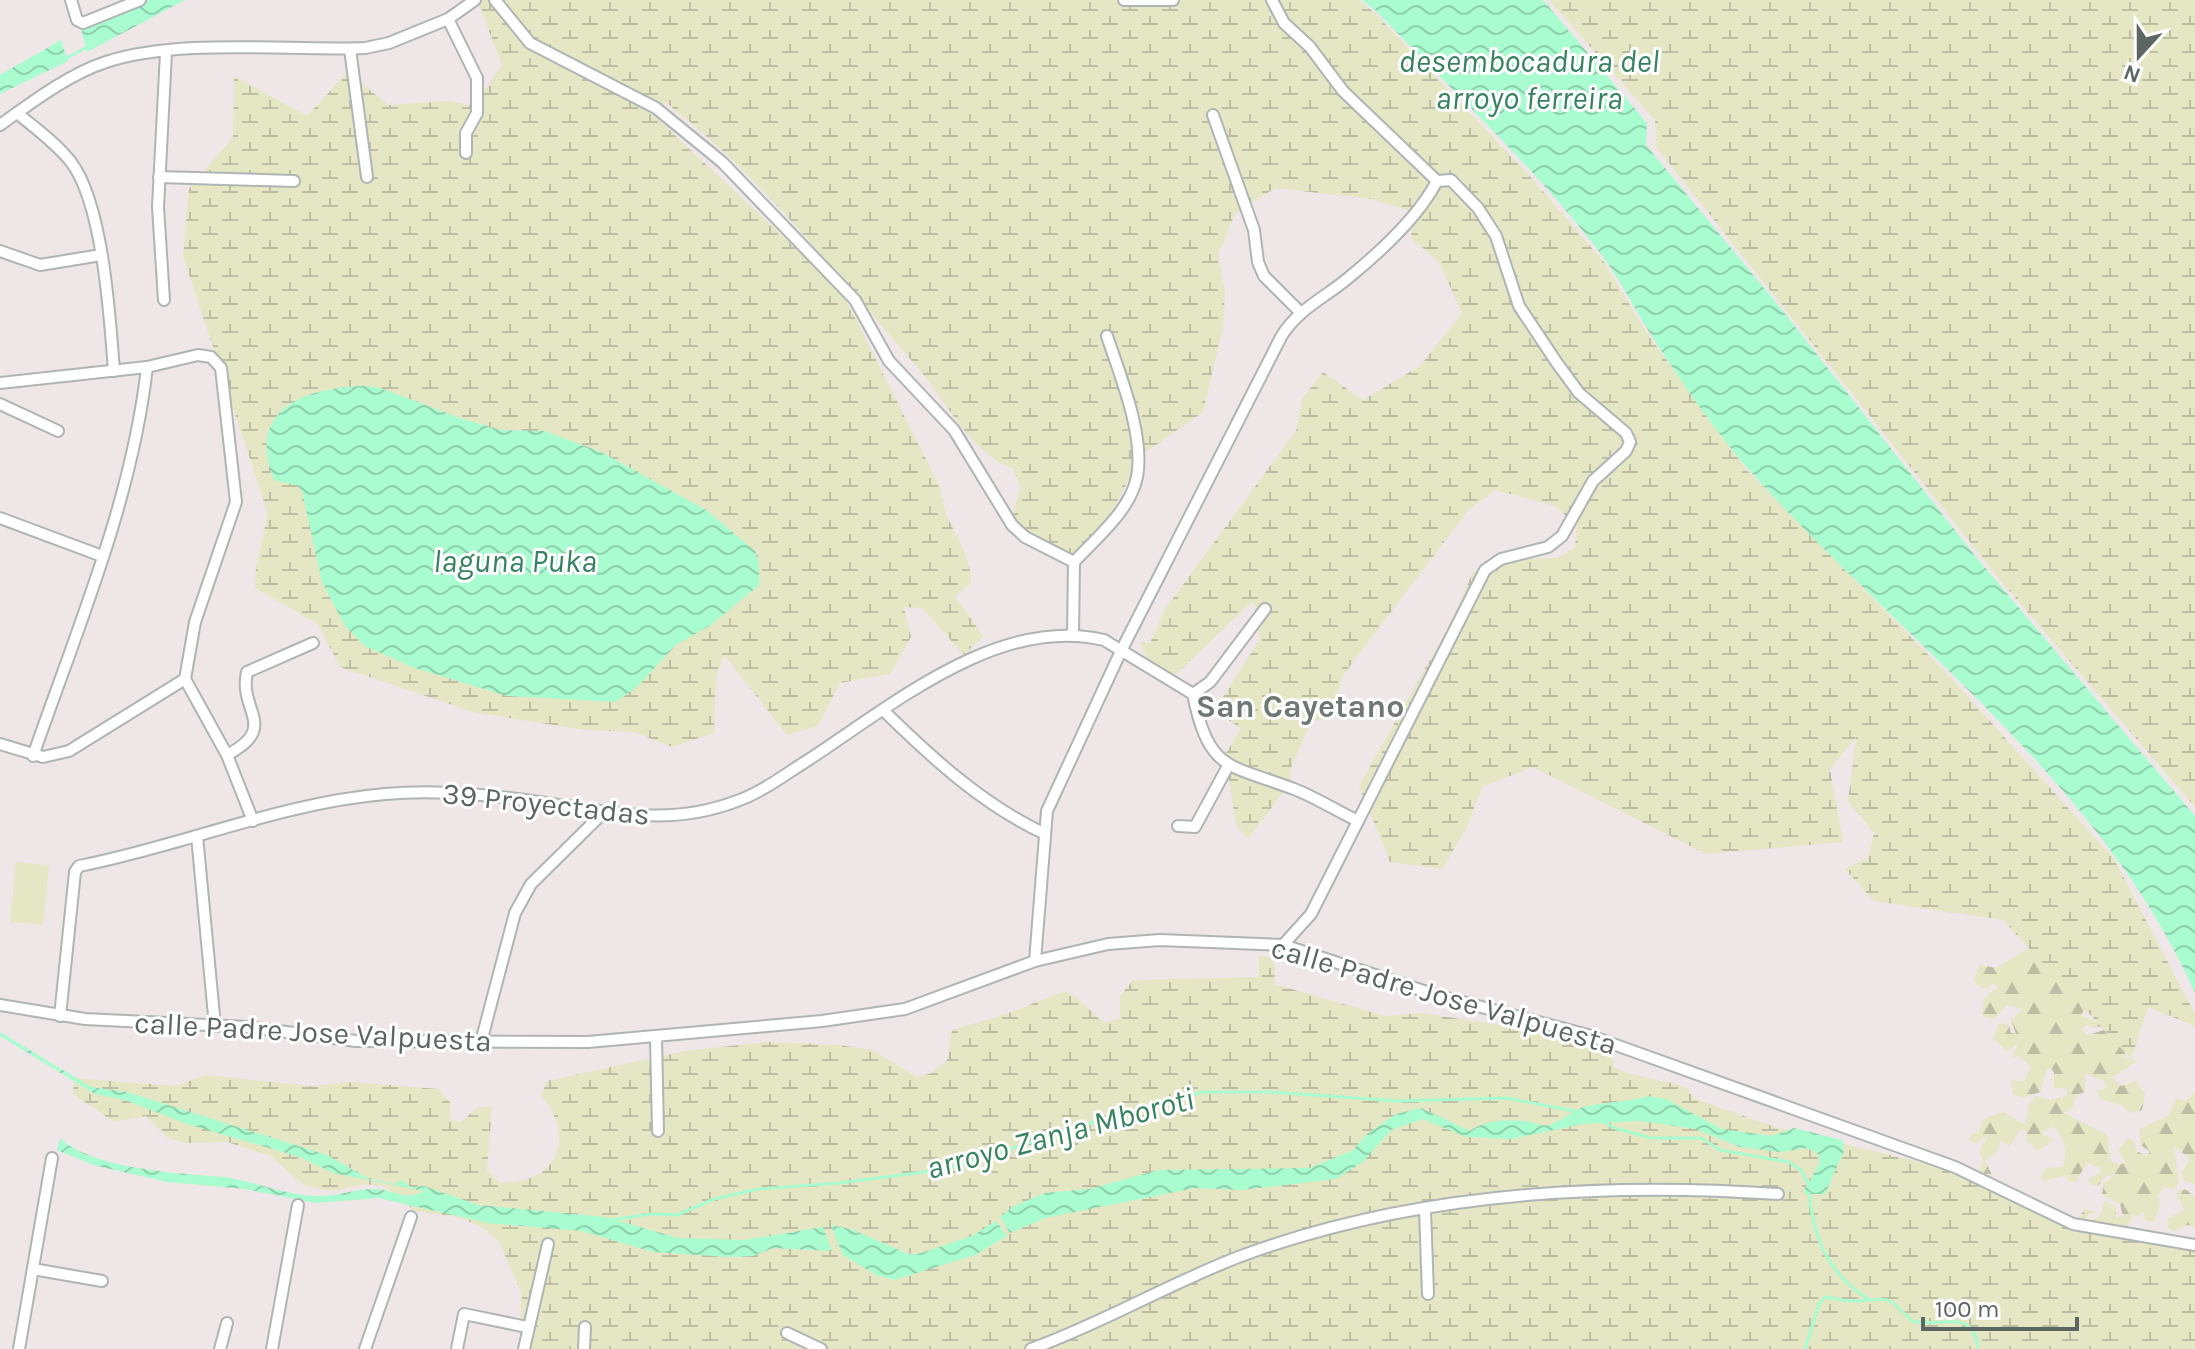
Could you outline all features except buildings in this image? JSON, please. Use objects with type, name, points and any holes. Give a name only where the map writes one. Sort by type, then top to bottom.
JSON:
[{"type":"street","points":[[71,0],[77,20],[83,23],[140,0]]},
{"type":"street","points":[[0,125],[90,69],[125,57],[215,49],[350,49],[389,43],[448,19],[475,0]]},
{"type":"street","points":[[495,0],[530,43],[656,108],[722,162],[855,300],[889,361],[954,430],[1012,525],[1025,537],[1074,562]]},
{"type":"street","points":[[1124,0],[1173,0]]},
{"type":"street","points":[[1272,0],[1284,23],[1310,47],[1343,91],[1437,181]]},
{"type":"street","points":[[448,19],[477,78],[477,113],[466,133],[466,153]]},
{"type":"street","points":[[350,49],[367,177]]},
{"type":"street","points":[[164,300],[159,177],[166,53]]},
{"type":"street","points":[[17,113],[53,144],[78,174],[101,255],[114,371]]},
{"type":"street","points":[[1213,115],[1254,230],[1258,262],[1264,276],[1300,312]]},
{"type":"street","points":[[159,177],[294,181]]},
{"type":"street","points":[[1035,961],[1047,811],[1121,651],[1281,337],[1300,312],[1347,279],[1378,251],[1437,181],[1451,180],[1478,208],[1496,236],[1519,306],[1579,393],[1626,433],[1630,442],[1626,451],[1593,481],[1562,536],[1548,547],[1501,559],[1485,570],[1311,914],[1283,945]]},
{"type":"street","points":[[0,251],[40,265],[101,255]]},
{"type":"street","points":[[1073,636],[1074,562],[1115,518],[1137,476],[1134,427],[1107,336]]},
{"type":"street","points":[[0,383],[147,367],[204,355],[221,368],[236,502],[195,622],[185,679],[227,755],[253,821]]},
{"type":"street","points":[[33,756],[102,556],[138,427],[147,367]]},
{"type":"street","points":[[0,404],[58,431]]},
{"type":"street","points":[[0,518],[102,556]]},
{"type":"street","points":[[1265,609],[1210,682],[1193,694],[1207,743],[1228,766],[1298,790],[1356,820]]},
{"type":"street","name":"39 Proyectadas","points":[[60,1016],[76,869],[336,800],[422,792],[492,796],[637,818],[710,811],[741,800],[991,649],[1041,637],[1073,636],[1104,640],[1193,694]]},
{"type":"street","points":[[227,755],[248,744],[255,731],[247,672],[313,643]]},
{"type":"street","points":[[0,744],[33,756],[69,751],[185,679]]},
{"type":"street","points":[[884,711],[935,761],[969,787],[1043,833]]},
{"type":"street","points":[[1178,826],[1187,830],[1195,827],[1228,766]]},
{"type":"street","points":[[481,1042],[515,913],[531,884],[604,812]]},
{"type":"street","points":[[197,836],[215,1026]]},
{"type":"street","name":"calle Padre Jose Valpuesta","points":[[0,1005],[60,1016],[215,1026],[356,1041],[656,1038],[905,1009],[1035,961],[1096,946],[1160,940],[1283,945],[1436,995],[1588,1035],[1648,1056],[1718,1085],[1955,1167],[2073,1224],[2195,1245]]},
{"type":"street","points":[[656,1038],[658,1131]]},
{"type":"street","points":[[19,1349],[52,1158]]},
{"type":"street","points":[[1031,1349],[1070,1336],[1239,1257],[1332,1226],[1577,1190],[1686,1188],[1778,1194]]},
{"type":"street","points":[[272,1349],[298,1205]]},
{"type":"street","points":[[1425,1210],[1428,1294]]},
{"type":"street","points":[[365,1349],[411,1217]]},
{"type":"street","points":[[524,1349],[548,1244]]},
{"type":"street","points":[[33,1269],[102,1281]]},
{"type":"street","points":[[457,1349],[464,1314],[527,1327]]},
{"type":"street","points":[[220,1349],[227,1323]]},
{"type":"street","points":[[584,1349],[585,1327]]},
{"type":"street","points":[[787,1333],[821,1349]]},
{"type":"green space","points":[[477,0],[1358,0],[1375,13],[1528,174],[1603,261],[1649,336],[1746,469],[1953,680],[2114,859],[2195,1014],[2195,1026],[2148,1007],[2131,1059],[2003,920],[1874,901],[1845,869],[1868,858],[1874,833],[1848,801],[1856,737],[1830,769],[1843,842],[1706,854],[1533,767],[1482,787],[1466,829],[1442,869],[1390,862],[1359,786],[1450,624],[1473,572],[1519,559],[1558,558],[1575,547],[1577,526],[1555,506],[1496,490],[1469,509],[1344,674],[1328,718],[1311,722],[1290,770],[1291,782],[1248,839],[1236,825],[1225,755],[1241,728],[1214,711],[1260,639],[1254,600],[1175,675],[1149,662],[1139,641],[1150,643],[1165,609],[1296,431],[1302,399],[1323,372],[1363,400],[1420,366],[1462,313],[1439,262],[1411,238],[1414,212],[1371,199],[1275,188],[1235,214],[1218,255],[1225,292],[1223,328],[1203,412],[1143,454],[1091,549],[1067,560],[1041,554],[1010,529],[1020,486],[1013,469],[984,451],[972,439],[918,368],[767,194],[665,102],[661,122],[842,292],[941,489],[946,514],[970,570],[971,583],[955,596],[983,636],[964,655],[922,608],[904,607],[911,637],[890,674],[840,683],[818,726],[787,735],[724,655],[716,678],[714,733],[672,747],[634,732],[585,730],[473,712],[340,667],[318,624],[255,588],[256,567],[268,514],[183,256],[189,189],[233,137],[234,76],[307,116],[348,72],[388,105],[448,101],[474,106],[502,65]]},
{"type":"green space","points":[[1549,0],[2195,0],[2195,807],[2001,581],[1657,148],[1655,120]]},
{"type":"green space","points":[[16,862],[49,865],[43,925],[10,922]]},
{"type":"green space","points":[[2030,948],[2088,1007],[2080,1015],[2105,1025],[2094,1028],[2086,1025],[2082,1030],[2088,1035],[2104,1030],[2125,1051],[2125,1057],[2137,1061],[2112,1078],[2121,1086],[2136,1081],[2145,1093],[2142,1110],[2130,1113],[2123,1106],[2100,1099],[2097,1091],[2106,1088],[2105,1081],[2085,1074],[2085,1092],[2076,1095],[2073,1108],[2064,1113],[2107,1135],[2111,1161],[2120,1165],[2125,1162],[2118,1150],[2128,1138],[2135,1142],[2136,1151],[2147,1156],[2150,1152],[2141,1145],[2139,1129],[2168,1116],[2177,1098],[2185,1101],[2195,1093],[2195,1184],[2185,1181],[2181,1173],[2190,1159],[2174,1146],[2179,1183],[2173,1189],[2164,1187],[2158,1195],[2160,1205],[2154,1222],[2145,1220],[2144,1212],[2133,1217],[2124,1230],[2095,1222],[2075,1223],[2085,1209],[2098,1212],[2088,1215],[2086,1221],[2099,1217],[2105,1201],[2116,1206],[2116,1217],[2123,1216],[2120,1204],[2102,1194],[2104,1183],[2116,1175],[2106,1176],[2098,1186],[2090,1184],[2088,1179],[2100,1173],[2100,1168],[2087,1163],[2075,1182],[2070,1182],[2065,1175],[2046,1181],[2040,1178],[2046,1168],[2063,1167],[2063,1140],[2053,1126],[2041,1133],[2054,1140],[2038,1151],[2027,1141],[2025,1130],[2020,1131],[2009,1146],[2000,1140],[1997,1152],[1985,1160],[1994,1180],[1979,1173],[1983,1162],[1979,1150],[1990,1134],[1974,1144],[1969,1139],[1971,1134],[1979,1132],[1983,1119],[2003,1112],[2025,1125],[2029,1104],[2036,1096],[2051,1100],[2067,1096],[2066,1088],[2054,1088],[2054,1072],[2050,1068],[2046,1071],[2040,1092],[2022,1098],[2013,1094],[2011,1080],[2024,1082],[2030,1066],[2018,1056],[2013,1058],[2018,1043],[2007,1052],[1993,1038],[1999,1023],[2009,1025],[2011,1033],[2016,1034],[2011,1020],[2022,1009],[2007,1005],[1994,1019],[1982,1016],[1984,998],[1998,987],[1993,983],[1987,989],[1977,986],[1974,979],[1980,965],[1996,968]]},
{"type":"green space","points":[[1259,956],[1269,957],[1275,964],[1274,984],[1385,1016],[1423,1013],[1517,1028],[1614,1055],[1613,1067],[1688,1088],[1693,1098],[1775,1127],[1963,1173],[2060,1224],[2195,1247],[2195,1349],[524,1349],[521,1292],[499,1242],[484,1229],[462,1218],[415,1211],[384,1186],[363,1184],[335,1191],[305,1186],[270,1156],[227,1142],[186,1143],[168,1138],[146,1116],[114,1122],[73,1094],[74,1078],[176,1086],[205,1075],[310,1086],[354,1082],[438,1089],[450,1102],[450,1119],[460,1123],[478,1107],[492,1107],[487,1170],[499,1182],[519,1181],[535,1176],[547,1167],[555,1156],[559,1142],[552,1111],[541,1095],[547,1081],[685,1051],[767,1042],[840,1045],[872,1050],[917,1077],[932,1073],[947,1060],[952,1030],[1009,1013],[1064,991],[1106,1023],[1120,1018],[1120,996],[1133,980],[1259,977]]},
{"type":"green space","points":[[2180,1189],[2187,1190],[2195,1198],[2195,1227],[2188,1225],[2173,1231],[2168,1227],[2168,1218],[2185,1210],[2176,1194]]},
{"type":"water","points":[[146,0],[185,0],[87,52],[81,28]]},
{"type":"water","name":"desembocadura del arroyo ferreira","points":[[1362,0],[1543,0],[1647,123],[1646,145],[1783,311],[1976,557],[2195,816],[2195,993],[2155,916],[2107,845],[2052,779],[1994,716],[1750,471],[1683,383],[1610,266],[1578,225],[1494,132]]},
{"type":"water","points":[[61,40],[68,61],[0,94],[0,75]]},
{"type":"water","name":"laguna Puka","points":[[366,386],[380,388],[501,430],[544,431],[601,452],[706,510],[755,551],[759,585],[711,625],[676,645],[637,687],[616,702],[507,696],[412,667],[365,646],[345,626],[322,582],[302,491],[298,486],[274,480],[267,455],[268,435],[275,419],[287,406],[323,391]]},
{"type":"water","points":[[0,1032],[91,1087],[127,1092],[327,1155],[369,1179],[394,1184],[401,1180],[411,1187],[424,1186],[478,1205],[605,1217],[678,1238],[745,1240],[823,1227],[832,1251],[773,1248],[753,1256],[728,1257],[653,1252],[581,1231],[488,1223],[378,1198],[316,1203],[244,1189],[167,1182],[93,1165],[57,1150],[60,1138],[92,1156],[133,1167],[226,1177],[303,1195],[324,1196],[377,1189],[411,1195],[424,1191],[333,1173],[300,1157],[187,1124],[125,1100],[95,1094],[0,1036]]},
{"type":"water","points":[[1648,1096],[1666,1099],[1722,1129],[1772,1136],[1794,1128],[1842,1140],[1844,1151],[1825,1194],[1805,1194],[1804,1190],[1820,1163],[1818,1154],[1807,1148],[1781,1152],[1740,1147],[1695,1129],[1641,1121],[1582,1124],[1512,1139],[1466,1137],[1423,1119],[1391,1130],[1364,1161],[1336,1179],[1242,1190],[1195,1188],[1045,1218],[1010,1233],[1000,1217],[1014,1206],[1045,1193],[1089,1189],[1159,1170],[1309,1168],[1352,1151],[1368,1133],[1396,1114],[1421,1108],[1470,1131],[1503,1121],[1549,1125],[1581,1108]]},
{"type":"water","points":[[996,1221],[1007,1236],[975,1255],[894,1280],[876,1275],[843,1255],[831,1225],[851,1229],[908,1254],[918,1254],[972,1236]]},
{"type":"waterway","points":[[65,59],[87,47]]},
{"type":"waterway","name":"arroyo Zanja Mboroti","points":[[611,1220],[650,1214],[677,1215],[714,1199],[758,1189],[839,1183],[947,1169],[1129,1111],[1203,1092],[1270,1092],[1399,1101],[1507,1098],[1579,1112]]},
{"type":"waterway","name":"arroyo Zanja Mboroti","points":[[1597,1119],[1615,1128],[1651,1138],[1701,1138],[1720,1150],[1789,1162],[1801,1170],[1807,1182]]},
{"type":"waterway","name":"arroyo Zanja Mboroti","points":[[1809,1193],[1815,1226],[1825,1254],[1843,1278],[1868,1299]]},
{"type":"waterway","points":[[1805,1349],[1819,1304],[1825,1297],[1853,1301],[1887,1300],[1912,1321],[1963,1324],[1975,1336],[1978,1349]]},
{"type":"district","name":"San Cayetano","points":[[1300,706]]}]
